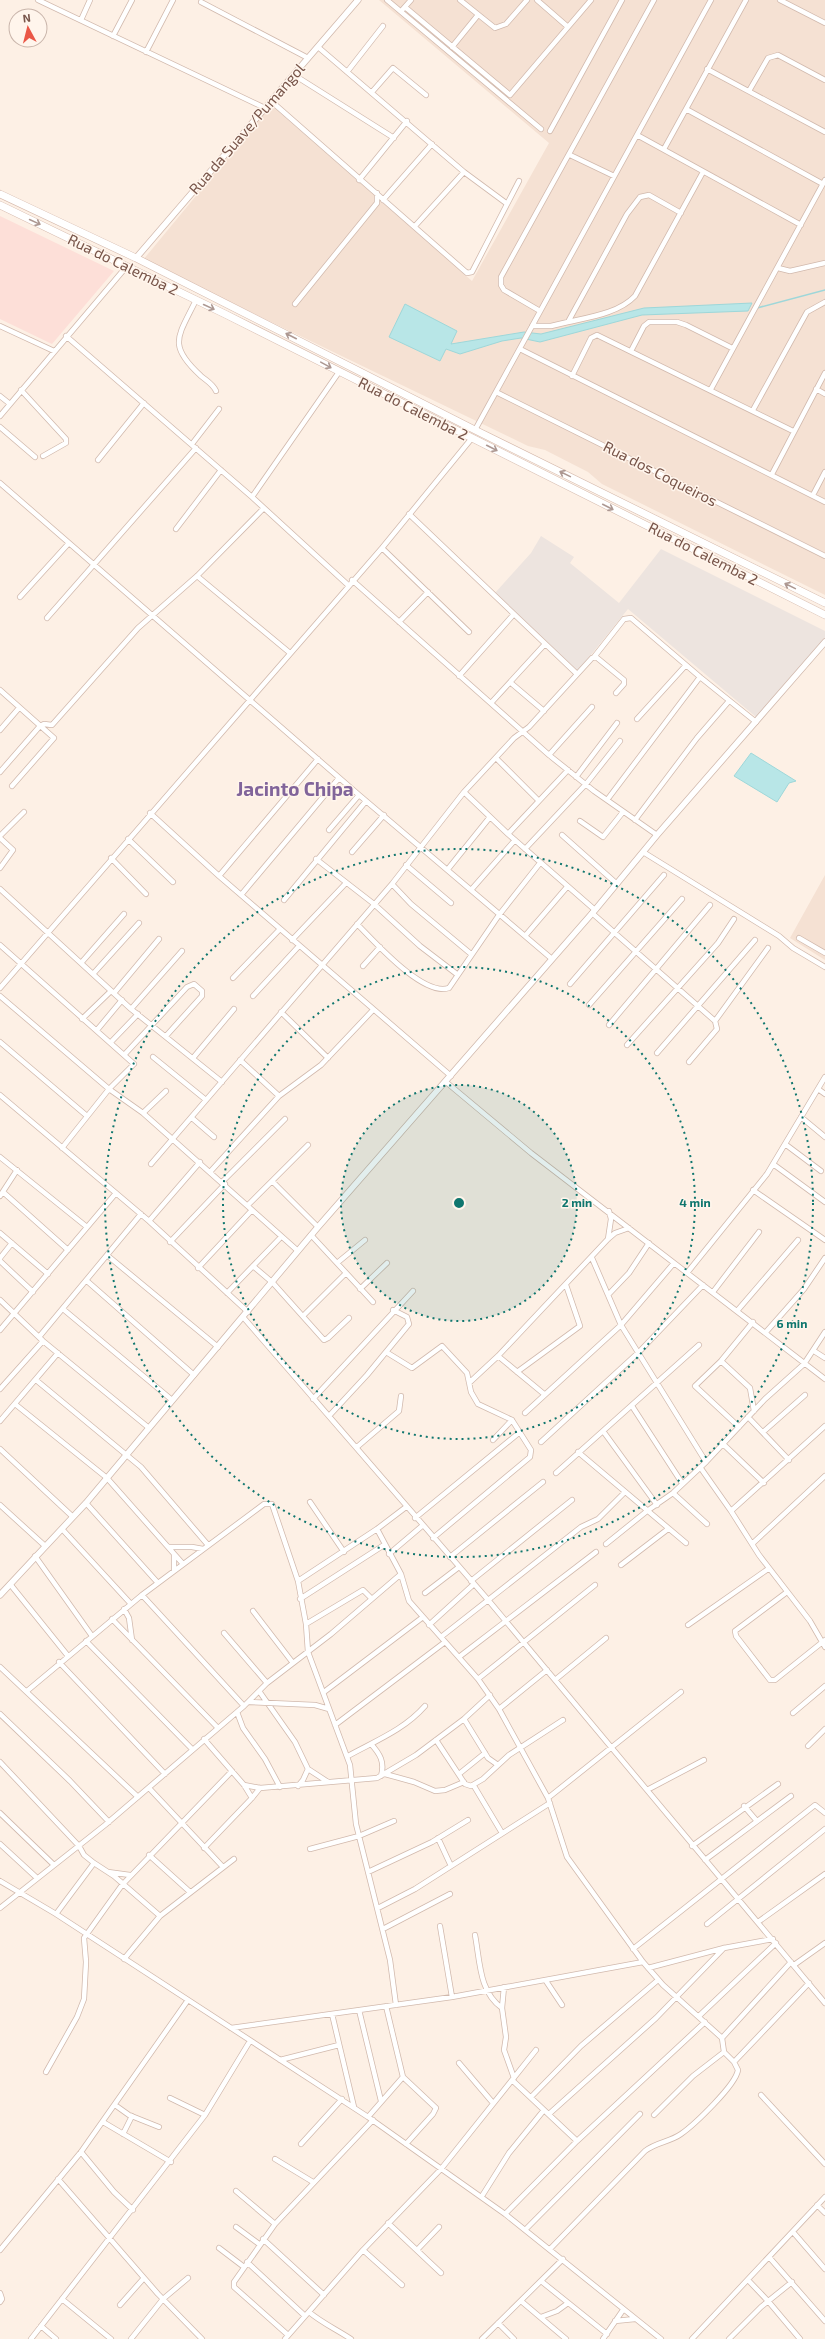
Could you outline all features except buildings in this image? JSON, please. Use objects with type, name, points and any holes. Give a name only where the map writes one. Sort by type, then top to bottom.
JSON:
[{"type":"main road","name":"Rua do Calemba 2","points":[[0,194],[136,258],[475,430],[825,603]]},
{"type":"main road","name":"Rua do Calemba 2","points":[[0,205],[196,300],[825,615]]},
{"type":"street","points":[[38,0],[265,108]]},
{"type":"street","points":[[49,5],[51,0]]},
{"type":"street","points":[[81,20],[90,0]]},
{"type":"street","points":[[113,36],[132,0]]},
{"type":"street","points":[[146,52],[173,0]]},
{"type":"street","name":"Rua da Suave/Pumangol","points":[[136,258],[358,0]]},
{"type":"street","points":[[387,0],[541,129]]},
{"type":"street","points":[[401,11],[411,0]]},
{"type":"street","points":[[460,0],[495,28],[501,27],[527,0]]},
{"type":"street","points":[[537,0],[568,27]]},
{"type":"street","points":[[405,7],[512,95],[591,0]]},
{"type":"street","points":[[550,131],[622,0]]},
{"type":"street","points":[[540,311],[504,290],[500,280],[654,0]]},
{"type":"street","points":[[475,430],[711,0]]},
{"type":"street","points":[[664,149],[746,0]]},
{"type":"street","points":[[780,0],[825,23]]},
{"type":"street","points":[[201,2],[308,58]]},
{"type":"street","points":[[452,46],[478,15]]},
{"type":"street","points":[[347,72],[383,26]]},
{"type":"street","points":[[318,47],[407,121],[464,172],[506,204]]},
{"type":"street","points":[[748,91],[768,58],[772,55],[778,55],[825,80]]},
{"type":"street","points":[[372,92],[393,68],[426,95]]},
{"type":"street","points":[[707,69],[825,132]]},
{"type":"street","points":[[294,75],[394,138]]},
{"type":"street","points":[[271,101],[359,180],[377,193],[383,200],[470,273],[472,272],[506,204],[520,181]]},
{"type":"street","points":[[686,109],[824,182],[778,268],[752,310],[711,389]]},
{"type":"street","points":[[359,180],[407,121]]},
{"type":"street","points":[[637,135],[801,225]]},
{"type":"street","points":[[383,200],[432,144]]},
{"type":"street","points":[[570,155],[614,176]]},
{"type":"street","points":[[415,226],[464,172]]},
{"type":"street","points":[[532,326],[551,326],[590,317],[629,303],[635,296],[703,172]]},
{"type":"street","points":[[295,304],[377,203],[377,193]]},
{"type":"street","points":[[568,322],[627,214],[640,197],[649,196],[681,213]]},
{"type":"street","points":[[778,268],[790,271],[825,263]]},
{"type":"street","points":[[0,416],[66,336],[127,266]]},
{"type":"street","points":[[196,300],[181,330],[177,345],[183,358],[212,384],[216,391]]},
{"type":"street","points":[[753,410],[807,312],[825,302]]},
{"type":"street","points":[[631,351],[644,326],[649,322],[677,322],[732,348]]},
{"type":"street","points":[[0,326],[54,351]]},
{"type":"street","points":[[572,376],[591,338],[596,335],[711,389],[793,431]]},
{"type":"street","points":[[66,336],[252,497],[348,585]]},
{"type":"street","points":[[520,349],[772,474],[825,502]]},
{"type":"street","points":[[252,497],[339,372]]},
{"type":"street","points":[[772,474],[793,431],[825,373]]},
{"type":"street","points":[[816,389],[825,394]]},
{"type":"street","points":[[22,390],[66,439],[66,443],[43,456]]},
{"type":"street","name":"Rua dos Coqueiros","points":[[496,392],[825,556]]},
{"type":"street","points":[[0,396],[10,404]]},
{"type":"street","points":[[98,460],[144,403]]},
{"type":"street","points":[[47,618],[194,446],[219,409]]},
{"type":"street","points":[[0,427],[36,457]]},
{"type":"street","points":[[0,988],[352,580],[382,548],[472,438]]},
{"type":"street","points":[[176,529],[221,470]]},
{"type":"street","points":[[813,495],[825,472]]},
{"type":"street","points":[[0,483],[339,778],[422,846],[499,915],[552,959]]},
{"type":"street","points":[[0,772],[40,726],[44,724],[52,725],[138,628],[198,576],[263,508]]},
{"type":"street","points":[[409,514],[577,674]]},
{"type":"street","points":[[20,597],[69,542]]},
{"type":"street","points":[[382,548],[469,632]]},
{"type":"street","points":[[198,576],[290,653]]},
{"type":"street","points":[[352,580],[549,755],[623,812],[657,835]]},
{"type":"street","points":[[399,622],[428,592]]},
{"type":"street","points":[[459,676],[514,614]]},
{"type":"street","points":[[151,1164],[392,884],[464,792],[544,711],[594,657],[627,617],[756,722]]},
{"type":"street","points":[[0,1595],[44,1545],[86,1503],[273,1283],[318,1227],[446,1082],[594,911],[657,835],[825,642]]},
{"type":"street","points":[[491,704],[545,644]]},
{"type":"street","points":[[594,657],[625,682],[616,693]]},
{"type":"street","points":[[637,719],[686,665]]},
{"type":"street","points":[[607,800],[700,677]]},
{"type":"street","points":[[511,683],[544,711]]},
{"type":"street","points":[[0,690],[54,738],[12,786]]},
{"type":"street","points":[[634,820],[729,701]]},
{"type":"street","points":[[549,755],[592,707]]},
{"type":"street","points":[[0,730],[20,708]]},
{"type":"street","points":[[576,776],[618,723]]},
{"type":"street","points":[[525,849],[586,784],[620,740]]},
{"type":"street","points":[[496,758],[538,800]]},
{"type":"street","points":[[219,876],[318,759]]},
{"type":"street","points":[[508,834],[538,800],[568,770]]},
{"type":"street","points":[[242,896],[339,778]]},
{"type":"street","points":[[464,792],[508,834],[594,911],[614,932],[715,1021],[717,1029],[689,1062]]},
{"type":"street","points":[[329,830],[359,795]]},
{"type":"street","points":[[284,900],[316,859],[366,801]]},
{"type":"street","points":[[0,868],[12,850],[0,837],[24,812]]},
{"type":"street","points":[[580,821],[603,837],[623,812]]},
{"type":"street","points":[[150,813],[292,940],[451,1076]]},
{"type":"street","points":[[352,852],[384,815]]},
{"type":"street","points":[[448,869],[490,817]]},
{"type":"street","points":[[562,836],[617,884]]},
{"type":"street","points":[[128,839],[173,882]]},
{"type":"street","points":[[471,890],[515,840]]},
{"type":"street","points":[[643,852],[779,936],[793,948],[825,967]]},
{"type":"street","points":[[111,858],[146,894]]},
{"type":"street","points":[[316,859],[374,904],[420,946],[458,975]]},
{"type":"street","points":[[357,924],[380,947],[417,979],[434,988],[448,988],[499,915],[540,863]]},
{"type":"street","points":[[406,865],[451,903]]},
{"type":"street","points":[[570,984],[664,875]]},
{"type":"street","points":[[292,940],[346,883]]},
{"type":"street","points":[[392,884],[471,954]]},
{"type":"street","points":[[525,936],[567,887]]},
{"type":"street","points":[[0,889],[130,1009],[166,1036],[222,1082]]},
{"type":"street","points":[[589,1004],[635,950],[682,899]]},
{"type":"street","points":[[609,1025],[710,905]]},
{"type":"street","points":[[80,963],[124,914]]},
{"type":"street","points":[[627,1045],[718,943],[734,919]]},
{"type":"street","points":[[93,974],[139,923]]},
{"type":"street","points":[[233,978],[280,929]]},
{"type":"street","points":[[799,938],[825,953]]},
{"type":"street","points":[[82,1019],[112,992],[159,939]]},
{"type":"street","points":[[657,1053],[755,940]]},
{"type":"street","points":[[0,945],[82,1019],[133,1061],[134,1066],[109,1089],[62,1148]]},
{"type":"street","points":[[253,996],[299,946]]},
{"type":"street","points":[[363,966],[380,947]]},
{"type":"street","points":[[715,1021],[768,948]]},
{"type":"street","points":[[130,1009],[182,951]]},
{"type":"street","points":[[125,1054],[186,987],[194,984],[202,991],[202,996],[166,1036]]},
{"type":"street","points":[[0,996],[109,1089],[143,1113],[224,1183],[298,1251]]},
{"type":"street","points":[[97,1030],[122,1000]]},
{"type":"street","points":[[193,1058],[234,1009]]},
{"type":"street","points":[[210,1172],[279,1096],[311,1073],[328,1058],[373,1010]]},
{"type":"street","points":[[281,1012],[328,1058]]},
{"type":"street","points":[[111,1042],[138,1014]]},
{"type":"street","points":[[0,1042],[87,1116]]},
{"type":"street","points":[[154,1057],[206,1100]]},
{"type":"street","points":[[240,1060],[279,1096]]},
{"type":"street","points":[[687,1273],[773,1164],[825,1078]]},
{"type":"street","points":[[446,1082],[531,1153],[609,1211],[702,1285],[753,1322],[804,1364],[825,1379]]},
{"type":"street","points":[[818,1089],[825,1094]]},
{"type":"street","points":[[143,1113],[166,1091]]},
{"type":"street","points":[[0,1095],[141,1214],[198,1268],[248,1312]]},
{"type":"street","points":[[801,1117],[825,1137]]},
{"type":"street","points":[[192,1118],[214,1137]]},
{"type":"street","points":[[170,1242],[285,1119]]},
{"type":"street","points":[[785,1144],[821,1171]]},
{"type":"street","points":[[248,1205],[308,1145]]},
{"type":"street","points":[[0,1157],[87,1227]]},
{"type":"street","points":[[149,1221],[200,1162]]},
{"type":"street","points":[[773,1164],[825,1202]]},
{"type":"street","points":[[17,1170],[1,1194],[68,1250]]},
{"type":"street","points":[[272,1181],[318,1227]]},
{"type":"street","points":[[753,1190],[825,1240]]},
{"type":"street","points":[[0,1330],[116,1193]]},
{"type":"street","points":[[198,1268],[252,1210]]},
{"type":"street","points":[[608,1239],[611,1219],[609,1211]]},
{"type":"street","points":[[0,1389],[141,1214]]},
{"type":"street","points":[[469,1383],[498,1356],[592,1258],[608,1239],[615,1233],[629,1228]]},
{"type":"street","points":[[713,1292],[759,1232]]},
{"type":"street","points":[[0,1233],[48,1274]]},
{"type":"street","points":[[312,1235],[373,1302]]},
{"type":"street","points":[[227,1293],[281,1237]]},
{"type":"street","points":[[336,1263],[365,1240]]},
{"type":"street","points":[[737,1311],[798,1240]]},
{"type":"street","points":[[0,1258],[12,1243]]},
{"type":"street","points":[[608,1295],[634,1266],[649,1243]]},
{"type":"street","points":[[108,1256],[218,1347]]},
{"type":"street","points":[[592,1258],[621,1325],[639,1352],[656,1385],[706,1462]]},
{"type":"street","points":[[766,1332],[804,1289],[825,1258]]},
{"type":"street","points":[[0,1261],[33,1292]]},
{"type":"street","points":[[360,1289],[387,1263]]},
{"type":"street","points":[[525,1413],[621,1325],[674,1263]]},
{"type":"street","points":[[253,1266],[273,1283],[326,1340],[349,1318]]},
{"type":"street","points":[[304,1315],[346,1272]]},
{"type":"street","points":[[87,1281],[194,1375]]},
{"type":"street","points":[[517,1372],[580,1326],[566,1285]]},
{"type":"street","points":[[541,1442],[639,1352],[702,1285]]},
{"type":"street","points":[[313,1399],[393,1310],[413,1291]]},
{"type":"street","points":[[0,1300],[41,1339],[149,1428]]},
{"type":"street","points":[[63,1309],[172,1400]]},
{"type":"street","points":[[329,1416],[386,1352],[409,1322],[407,1317],[393,1310]]},
{"type":"street","points":[[243,1317],[313,1399],[357,1447],[415,1518],[489,1601],[692,1846],[740,1899],[825,2003]]},
{"type":"street","points":[[739,1427],[695,1386],[721,1361],[753,1322]]},
{"type":"street","points":[[606,1544],[647,1511],[673,1493],[706,1462],[722,1443],[754,1411],[804,1364],[825,1332]]},
{"type":"street","points":[[556,1473],[699,1345]]},
{"type":"street","points":[[386,1352],[412,1368],[442,1346],[465,1370],[471,1392],[480,1406],[512,1420],[531,1450],[530,1457],[433,1538]]},
{"type":"street","points":[[814,1350],[825,1358]]},
{"type":"street","points":[[0,1421],[58,1353]]},
{"type":"street","points":[[498,1356],[544,1394]]},
{"type":"street","points":[[721,1361],[750,1388],[754,1411]]},
{"type":"street","points":[[36,1380],[141,1467],[208,1545]]},
{"type":"street","points":[[763,1432],[805,1395]]},
{"type":"street","points":[[357,1447],[399,1411],[401,1396]]},
{"type":"street","points":[[16,1404],[107,1478],[183,1564]]},
{"type":"street","points":[[632,1406],[682,1483]]},
{"type":"street","points":[[748,1417],[789,1460]]},
{"type":"street","points":[[492,1440],[512,1420]]},
{"type":"street","points":[[731,1511],[764,1483],[825,1426]]},
{"type":"street","points":[[603,1431],[656,1505]]},
{"type":"street","points":[[415,1518],[520,1432]]},
{"type":"street","points":[[722,1443],[764,1483]]},
{"type":"street","points":[[0,1449],[73,1517]]},
{"type":"street","points":[[578,1452],[668,1529],[686,1542]]},
{"type":"street","points":[[700,1467],[731,1511],[768,1569],[810,1621],[824,1644],[774,1681],[736,1636],[736,1629],[786,1592]]},
{"type":"street","points":[[752,1544],[825,1476]]},
{"type":"street","points":[[450,1557],[543,1482]]},
{"type":"street","points":[[441,1637],[489,1601],[581,1527],[598,1519],[625,1492]]},
{"type":"street","points":[[673,1493],[707,1524]]},
{"type":"street","points":[[429,1625],[472,1582],[572,1500]]},
{"type":"street","points":[[310,1502],[344,1552]]},
{"type":"street","points":[[86,1503],[158,1583]]},
{"type":"street","points":[[27,1690],[59,1662],[142,1595],[264,1504],[271,1503],[274,1507],[298,1581],[306,1624],[308,1652],[348,1756],[358,1836],[383,1929],[396,2005]]},
{"type":"street","points":[[0,1506],[44,1545]]},
{"type":"street","points":[[298,1581],[344,1552],[406,1507]]},
{"type":"street","points":[[389,1554],[422,1526]]},
{"type":"street","points":[[62,1528],[131,1604]]},
{"type":"street","points":[[377,1529],[401,1574],[407,1597],[429,1625],[478,1679],[499,1708],[549,1801],[567,1857],[633,1949],[658,1980],[722,2038],[724,2052],[734,2062],[738,2070],[736,2077],[689,2128],[672,2139],[651,2146],[550,2249]]},
{"type":"street","points":[[621,1565],[668,1529]]},
{"type":"street","points":[[300,1598],[384,1544]]},
{"type":"street","points":[[169,1548],[192,1547],[203,1549]]},
{"type":"street","points":[[459,1657],[596,1552]]},
{"type":"street","points":[[174,1554],[174,1571]]},
{"type":"street","points":[[35,1556],[92,1636]]},
{"type":"street","points":[[425,1593],[459,1567]]},
{"type":"street","points":[[688,1625],[768,1569]]},
{"type":"street","points":[[0,1908],[109,1822],[192,1749],[244,1706],[268,1683],[308,1652],[401,1574]]},
{"type":"street","points":[[10,1584],[68,1656]]},
{"type":"street","points":[[478,1679],[522,1642],[595,1585]]},
{"type":"street","points":[[306,1624],[363,1590],[372,1599]]},
{"type":"street","points":[[142,1595],[244,1706]]},
{"type":"street","points":[[124,1609],[130,1618],[132,1640]]},
{"type":"street","points":[[253,1611],[294,1663]]},
{"type":"street","points":[[324,1692],[423,1617]]},
{"type":"street","points":[[112,1619],[218,1728]]},
{"type":"street","points":[[224,1633],[268,1683]]},
{"type":"street","points":[[555,1680],[606,1638]]},
{"type":"street","points":[[86,1640],[192,1749]]},
{"type":"street","points":[[335,1725],[445,1642]]},
{"type":"street","points":[[59,1662],[165,1774]]},
{"type":"street","points":[[0,1666],[138,1797]]},
{"type":"street","points":[[499,1708],[547,1670]]},
{"type":"street","points":[[793,1713],[825,1686]]},
{"type":"street","points":[[259,1691],[295,1742],[308,1769],[328,1782]]},
{"type":"street","points":[[378,1908],[415,1889],[549,1801],[611,1748],[681,1692]]},
{"type":"street","points":[[244,1785],[260,1788],[298,1786],[328,1782],[352,1781],[383,1775],[436,1740],[464,1719],[490,1695]]},
{"type":"street","points":[[248,1702],[315,1705],[329,1709]]},
{"type":"street","points":[[348,1756],[409,1723],[425,1706]]},
{"type":"street","points":[[237,1712],[243,1728],[265,1759],[280,1787]]},
{"type":"street","points":[[0,1714],[64,1775],[109,1822]]},
{"type":"street","points":[[464,1719],[485,1753],[498,1765]]},
{"type":"street","points":[[436,1740],[464,1782],[468,1786],[474,1786],[521,1747],[563,1720]]},
{"type":"street","points":[[808,1746],[825,1729]]},
{"type":"street","points":[[204,1739],[244,1785],[252,1798]]},
{"type":"street","points":[[371,1744],[381,1757],[383,1775]]},
{"type":"street","points":[[459,1774],[485,1753]]},
{"type":"street","points":[[647,1790],[704,1760]]},
{"type":"street","points":[[0,1762],[79,1846],[84,1854],[108,1872],[160,1916]]},
{"type":"street","points":[[298,1786],[303,1780],[308,1769]]},
{"type":"street","points":[[46,2072],[77,2017],[84,1999],[86,1962],[83,1940],[122,1884],[232,1772]]},
{"type":"street","points":[[383,1775],[414,1782],[436,1791],[445,1790],[464,1782]]},
{"type":"street","points":[[692,1846],[744,1806],[778,1784]]},
{"type":"street","points":[[474,1786],[502,1833]]},
{"type":"street","points":[[149,1788],[223,1867]]},
{"type":"street","points":[[204,1848],[260,1788]]},
{"type":"street","points":[[705,1860],[756,1820],[791,1796]]},
{"type":"street","points":[[633,1949],[723,1880],[815,1805],[825,1813]]},
{"type":"street","points":[[744,1806],[756,1820]]},
{"type":"street","points":[[0,1813],[54,1864]]},
{"type":"street","points":[[368,1872],[438,1838],[468,1820]]},
{"type":"street","points":[[310,1850],[358,1836],[394,1821]]},
{"type":"street","points":[[707,1924],[740,1899],[825,1829]]},
{"type":"street","points":[[438,1838],[451,1866]]},
{"type":"street","points":[[0,1844],[37,1878]]},
{"type":"street","points":[[150,1855],[190,1892]]},
{"type":"street","points":[[124,1958],[160,1916],[234,1859]]},
{"type":"street","points":[[56,1914],[94,1863]]},
{"type":"street","points":[[108,1872],[130,1875]]},
{"type":"street","points":[[758,1922],[825,1874]]},
{"type":"street","points":[[0,1881],[56,1914],[371,2118],[441,2169],[482,2196],[563,2259],[623,2310],[661,2339]]},
{"type":"street","points":[[383,1929],[450,1894]]},
{"type":"street","points":[[440,1926],[452,1997]]},
{"type":"street","points":[[475,1936],[486,1991],[494,2002],[502,2008]]},
{"type":"street","points":[[648,1968],[724,1948],[774,1941]]},
{"type":"street","points":[[699,2016],[774,1941]]},
{"type":"street","points":[[722,2038],[793,1963],[825,1943]]},
{"type":"street","points":[[550,2114],[677,1997],[724,1948]]},
{"type":"street","points":[[231,2028],[452,1997],[546,1981],[643,1962]]},
{"type":"street","points":[[531,2096],[581,2046],[658,1980]]},
{"type":"street","points":[[546,1981],[562,2005]]},
{"type":"street","points":[[734,2062],[809,1984]]},
{"type":"street","points":[[504,1988],[502,2008],[506,2037],[504,2050],[513,2079],[577,2141]]},
{"type":"street","points":[[0,2250],[81,2152],[188,2000]]},
{"type":"street","points":[[386,2006],[403,2077],[436,2108],[433,2114],[406,2144]]},
{"type":"street","points":[[359,2010],[382,2101]]},
{"type":"street","points":[[332,2014],[354,2107]]},
{"type":"street","points":[[505,2214],[577,2141],[705,2022]]},
{"type":"street","points":[[31,2339],[171,2162],[205,2115],[250,2041]]},
{"type":"street","points":[[280,2060],[339,2045]]},
{"type":"street","points":[[403,2077],[382,2101],[371,2118],[312,2182],[263,2239],[234,2282],[234,2287],[287,2337],[363,2250],[441,2169],[536,2050]]},
{"type":"street","points":[[654,2115],[693,2076],[724,2052]]},
{"type":"street","points":[[459,2063],[493,2103]]},
{"type":"street","points":[[761,2096],[825,2164]]},
{"type":"street","points":[[170,2098],[205,2115]]},
{"type":"street","points":[[301,2144],[342,2099]]},
{"type":"street","points":[[115,2105],[132,2116],[159,2127]]},
{"type":"street","points":[[482,2196],[509,2153],[544,2110]]},
{"type":"street","points":[[525,2230],[640,2114]]},
{"type":"street","points":[[123,2134],[132,2116]]},
{"type":"street","points":[[103,2122],[171,2162]]},
{"type":"street","points":[[81,2152],[114,2192],[133,2210]]},
{"type":"street","points":[[275,2159],[312,2182]]},
{"type":"street","points":[[58,2179],[144,2278],[202,2339]]},
{"type":"street","points":[[236,2191],[276,2224]]},
{"type":"street","points":[[692,2339],[825,2197]]},
{"type":"street","points":[[817,2205],[825,2213]]},
{"type":"street","points":[[388,2223],[441,2273]]},
{"type":"street","points":[[236,2227],[259,2244]]},
{"type":"street","points":[[416,2250],[439,2227]]},
{"type":"street","points":[[793,2232],[825,2269]]},
{"type":"street","points":[[263,2239],[324,2295]]},
{"type":"street","points":[[219,2248],[244,2267]]},
{"type":"street","points":[[363,2250],[402,2285]]},
{"type":"street","points":[[769,2257],[825,2321]]},
{"type":"street","points":[[482,2339],[563,2259]]},
{"type":"street","points":[[247,2262],[305,2316]]},
{"type":"street","points":[[120,2306],[144,2278]]},
{"type":"street","points":[[131,2339],[163,2299],[188,2278]]},
{"type":"street","points":[[748,2280],[800,2339]]},
{"type":"street","points":[[541,2281],[607,2334]]},
{"type":"street","points":[[729,2339],[768,2301],[792,2282]]},
{"type":"street","points":[[0,2293],[2,2299],[0,2302]]},
{"type":"street","points":[[62,2299],[111,2339]]},
{"type":"street","points":[[521,2301],[566,2339]]},
{"type":"street","points":[[541,2317],[557,2311],[568,2303]]},
{"type":"street","points":[[603,2339],[623,2310]]},
{"type":"street","points":[[309,2312],[321,2323],[335,2328],[351,2339]]},
{"type":"street","points":[[615,2321],[635,2319]]},
{"type":"street","points":[[498,2323],[514,2339]]},
{"type":"street","points":[[41,2326],[56,2339]]},
{"type":"shaded area","points":[[379,0],[825,0],[825,595],[602,484],[588,472],[545,450],[528,446],[143,260],[271,105],[472,281],[549,143]]},
{"type":"shaded area","points":[[0,216],[114,271],[52,344],[0,319]]},
{"type":"shaded area","points":[[541,536],[574,557],[570,563],[619,603],[661,549],[825,631],[825,639],[756,717],[628,609],[578,671],[495,593],[531,553]]},
{"type":"shaded area","points":[[825,875],[825,960],[790,938]]},
{"type":"water","points":[[752,303],[748,311],[642,315],[540,342],[521,338],[502,341],[460,354],[446,349],[440,361],[389,337],[405,304],[457,331],[451,344],[524,332],[541,334],[644,308]]},
{"type":"water","points":[[751,753],[796,781],[789,783],[777,802],[734,776]]},
{"type":"waterway","points":[[757,308],[825,290]]},
{"type":"district","name":"Jacinto Chipa","points":[[295,789]]}]
